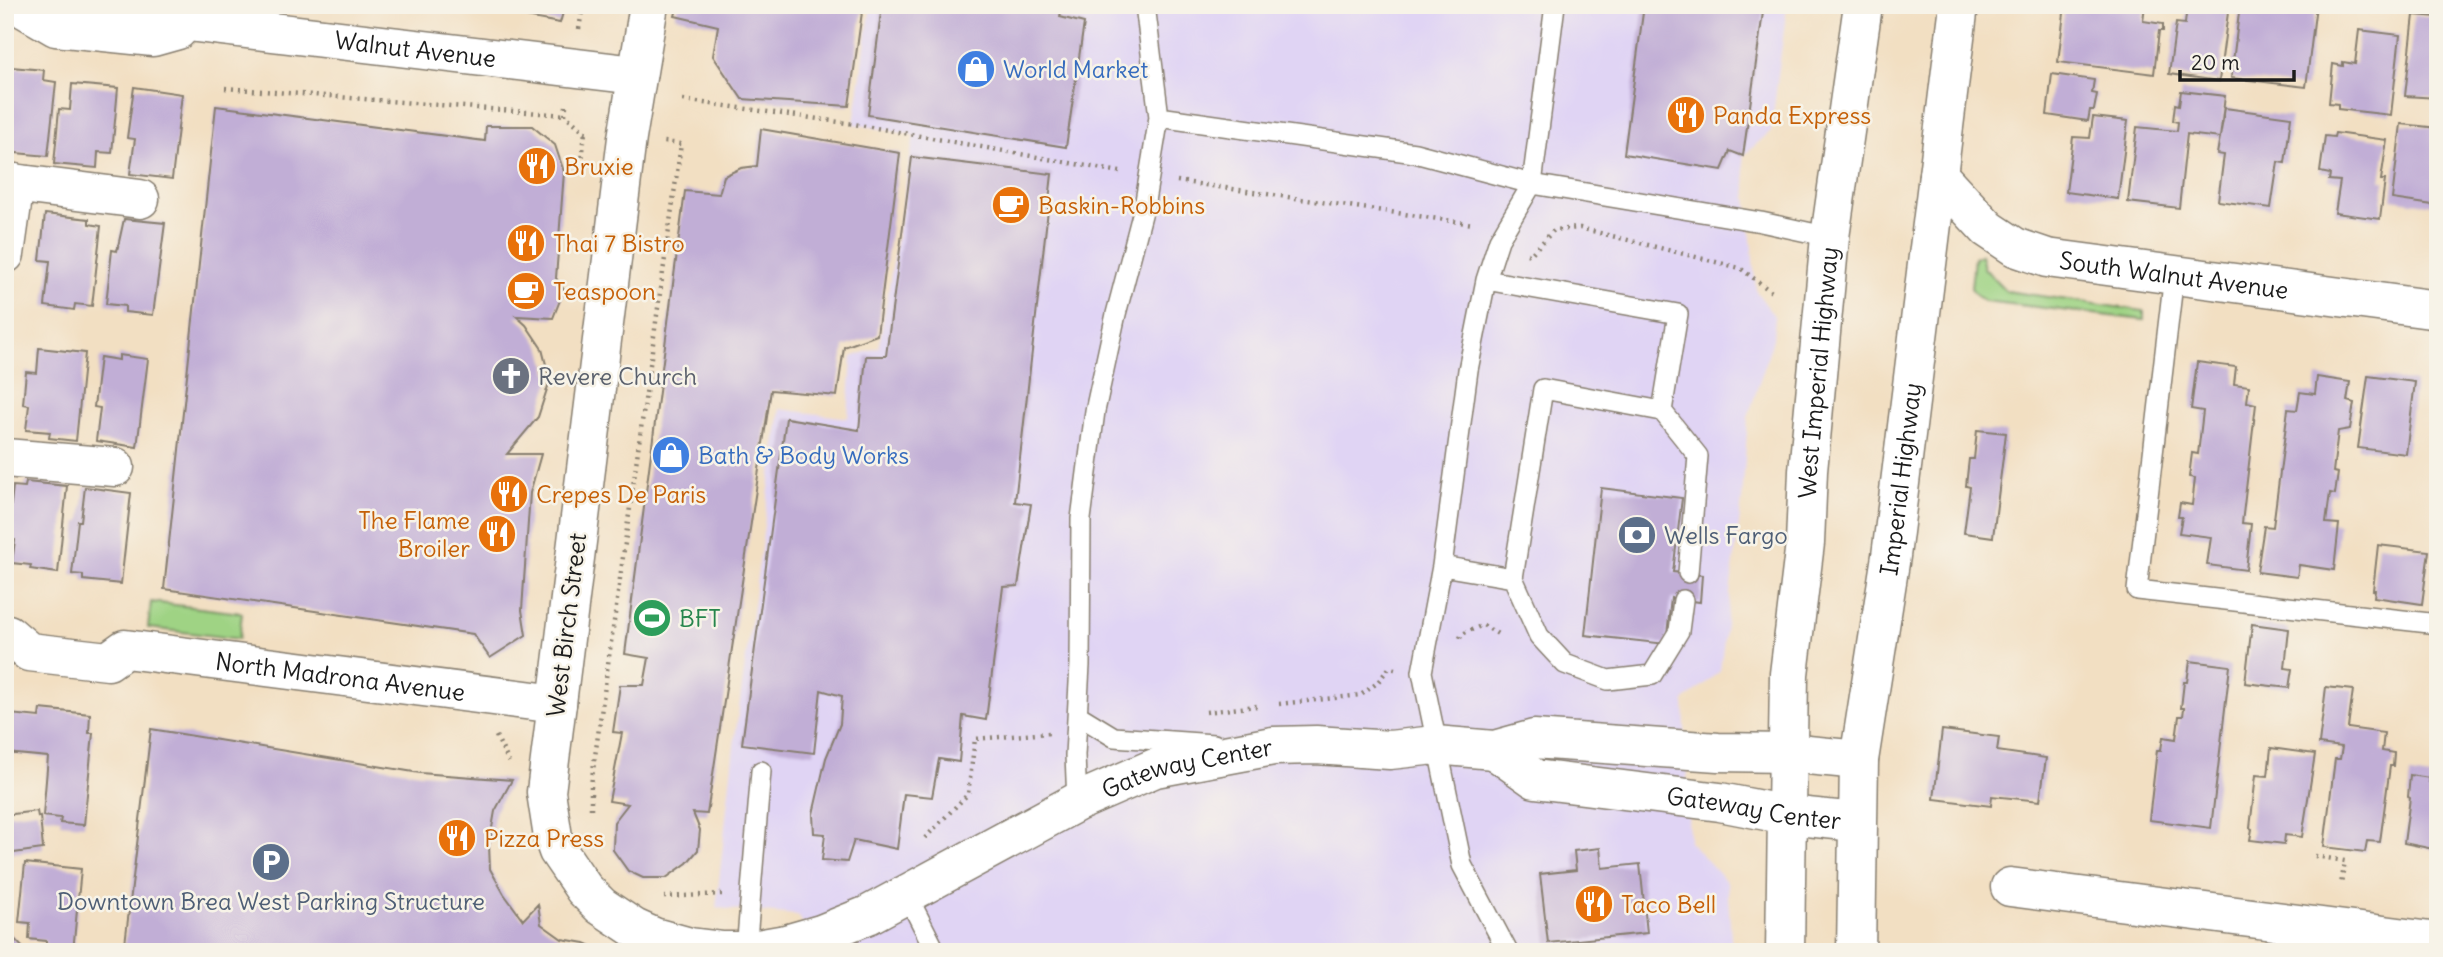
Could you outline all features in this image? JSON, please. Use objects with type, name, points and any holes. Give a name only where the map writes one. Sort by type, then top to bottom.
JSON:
[{"type":"street","name":"Walnut Avenue","points":[[115,5],[168,14],[196,23],[636,75]]},
{"type":"street","name":"West Birch Street","points":[[649,5],[636,75],[546,792],[553,837],[558,851],[584,888],[601,906],[634,929],[690,949],[746,951],[786,944],[821,934],[868,915],[907,895]]},
{"type":"street","name":"West Imperial Highway","points":[[1785,952],[1789,674],[1805,543],[1808,471],[1830,237],[1863,5]]},
{"type":"street","name":"Imperial Highway","points":[[1856,952],[1859,760],[1891,556],[1959,5]]},
{"type":"street","name":"Walnut Avenue","points":[[23,7],[56,27],[153,37],[196,23]]},
{"type":"street","name":"South Walnut Avenue","points":[[1938,175],[1988,229],[2015,247],[2047,258],[2438,310]]},
{"type":"street","points":[[5,254],[10,183],[140,199]]},
{"type":"street","points":[[5,458],[115,467]]},
{"type":"street","name":"North Madrona Avenue","points":[[7,633],[29,652],[108,660],[125,649],[557,704]]},
{"type":"street","name":"Gateway Center","points":[[907,895],[1077,802],[1155,768],[1273,746],[1316,745],[1390,750],[1435,745],[1494,750],[1534,739],[1718,752],[1787,753],[1859,760]]},
{"type":"street","name":"Gateway Center","points":[[1494,750],[1535,779],[1720,802],[1787,815],[1856,822]]},
{"type":"street","points":[[2010,887],[2438,943]]},
{"type":"lane","points":[[1077,802],[1075,755],[1080,666],[1081,519],[1095,411],[1150,177],[1159,117],[1145,5]]},
{"type":"lane","points":[[1508,952],[1462,865],[1422,672],[1442,566],[1468,370],[1486,280],[1499,240],[1532,184],[1555,5]]},
{"type":"lane","points":[[1159,117],[1415,153],[1532,184],[1761,222],[1830,237]]},
{"type":"lane","points":[[2175,275],[2137,590],[2438,624]]},
{"type":"lane","points":[[1486,280],[1678,314],[1662,411]]},
{"type":"lane","points":[[1683,600],[1679,631],[1652,675],[1608,680],[1565,664],[1539,636],[1514,578],[1543,389],[1662,411],[1698,456],[1688,573]]},
{"type":"lane","points":[[1442,566],[1514,578]]},
{"type":"lane","points":[[1078,715],[1114,737],[1273,746]]},
{"type":"lane","points":[[746,951],[761,771]]},
{"type":"lane","points":[[907,895],[936,952]]},
{"type":"path","points":[[225,88],[565,115]]},
{"type":"path","points":[[683,100],[866,126],[1150,177],[1476,225],[1530,255],[1554,230],[1580,228],[1740,268],[1773,293]]},
{"type":"path","points":[[591,811],[591,785],[681,144]]},
{"type":"path","points":[[2315,856],[2345,861],[2341,884]]},
{"type":"path","points":[[654,895],[663,898],[751,893]]},
{"type":"shaded area","points":[[871,5],[1787,5],[1771,131],[1743,156],[1756,291],[1775,317],[1773,339],[1748,417],[1742,500],[1720,671],[1684,701],[1689,841],[1727,882],[1732,952],[818,952],[798,915],[716,908],[734,745],[780,409],[848,418],[852,357],[879,347],[914,135],[854,124]]},
{"type":"green space","points":[[1981,255],[1984,268],[2006,291],[2144,311],[2144,320],[1985,301],[1971,288],[1974,258]]},
{"type":"green space","points":[[151,602],[242,613],[239,639],[148,628]]},
{"type":"building","points":[[459,5],[565,5],[560,23]]},
{"type":"building","points":[[678,5],[863,5],[849,106],[742,99],[713,56],[718,26],[675,16]]},
{"type":"building","name":"World Market","points":[[882,5],[1062,5],[1060,17],[1084,23],[1066,147],[868,115]]},
{"type":"building","points":[[1644,5],[1764,5],[1743,156],[1730,151],[1722,170],[1624,154]]},
{"type":"building","points":[[2065,5],[2145,5],[2143,21],[2163,24],[2163,31],[2159,31],[2154,74],[2058,62]]},
{"type":"building","points":[[2187,5],[2229,5],[2219,81],[2169,74],[2176,23],[2185,24]]},
{"type":"building","points":[[2240,5],[2316,5],[2306,87],[2231,78]]},
{"type":"building","points":[[2414,15],[2438,17],[2438,98],[2405,96]]},
{"type":"building","points":[[2359,30],[2400,35],[2391,115],[2338,109],[2338,104],[2329,103],[2333,64],[2355,64]]},
{"type":"building","points":[[11,67],[44,70],[43,80],[56,82],[48,156],[5,152],[5,112]]},
{"type":"building","points":[[2052,74],[2094,80],[2092,93],[2097,94],[2094,110],[2090,110],[2088,121],[2047,115]]},
{"type":"building","points":[[72,84],[118,88],[112,153],[98,152],[97,168],[54,164],[59,109],[70,110]]},
{"type":"building","points":[[134,87],[182,94],[172,179],[130,174],[135,139],[127,138]]},
{"type":"building","points":[[2181,91],[2225,96],[2220,138],[2187,134],[2179,208],[2128,202],[2137,127],[2177,131],[2178,122],[2173,121],[2175,104],[2179,105]]},
{"type":"building","points":[[216,106],[485,141],[486,126],[532,126],[555,145],[564,172],[556,278],[564,290],[553,318],[516,316],[526,325],[542,349],[550,380],[538,417],[507,454],[541,454],[530,493],[522,610],[526,635],[490,658],[473,634],[164,589]]},
{"type":"building","points":[[2225,108],[2291,117],[2285,163],[2278,162],[2271,208],[2218,201],[2224,155],[2217,154]]},
{"type":"building","points":[[2093,117],[2128,121],[2118,199],[2066,192],[2073,137],[2090,138]]},
{"type":"building","points":[[2401,124],[2438,128],[2438,196],[2434,196],[2433,205],[2392,199]]},
{"type":"building","points":[[761,129],[900,153],[877,335],[844,347],[837,396],[771,390],[707,814],[693,813],[700,830],[698,850],[687,863],[666,878],[643,878],[628,871],[613,850],[614,822],[628,804],[609,801],[622,733],[613,732],[620,685],[644,685],[649,658],[625,654],[685,191],[719,194],[724,176],[741,168],[757,166]]},
{"type":"building","points":[[2335,133],[2387,140],[2381,180],[2385,180],[2380,219],[2335,213],[2340,181],[2329,180],[2330,174],[2320,172],[2325,136],[2334,137]]},
{"type":"building","points":[[912,157],[1052,174],[1015,502],[1031,504],[1018,586],[1003,587],[986,720],[963,716],[959,762],[939,759],[932,797],[904,794],[897,849],[854,840],[847,862],[822,860],[825,834],[814,833],[813,814],[826,758],[840,724],[842,696],[821,690],[814,753],[742,744],[786,418],[859,430],[866,356],[886,356]]},
{"type":"building","points":[[45,214],[89,219],[89,224],[101,226],[92,306],[75,304],[74,310],[45,306],[50,261],[40,260]]},
{"type":"building","points":[[124,219],[165,223],[153,315],[125,312],[125,306],[106,304],[112,250],[117,251]]},
{"type":"building","points":[[39,348],[85,353],[76,441],[49,438],[50,432],[26,430],[29,405],[23,404],[26,372],[37,373]]},
{"type":"building","points":[[119,355],[148,359],[137,447],[96,441],[100,408],[94,407],[100,357],[119,360]]},
{"type":"building","points":[[2197,362],[2236,367],[2234,384],[2249,386],[2247,402],[2256,404],[2242,523],[2251,524],[2246,570],[2207,565],[2211,537],[2179,533],[2182,517],[2178,517],[2180,503],[2192,505],[2195,478],[2189,477],[2192,453],[2198,454],[2203,411],[2191,409]]},
{"type":"building","points":[[2368,376],[2415,382],[2406,454],[2358,448]]},
{"type":"building","points":[[2317,377],[2350,382],[2347,401],[2354,403],[2350,429],[2338,431],[2333,472],[2338,473],[2335,494],[2330,493],[2326,523],[2339,524],[2334,570],[2299,565],[2297,577],[2257,572],[2264,526],[2273,527],[2288,409],[2297,410],[2300,392],[2315,394]]},
{"type":"building","points":[[1977,430],[2006,433],[1993,537],[1964,533],[1970,487],[1966,486],[1969,459],[1974,459]]},
{"type":"building","points":[[26,482],[67,486],[58,573],[12,563],[15,540],[7,539],[13,486],[25,487]]},
{"type":"building","points":[[85,487],[131,493],[121,584],[83,580],[83,575],[72,574]]},
{"type":"building","name":"Wells Fargo","points":[[1601,488],[1682,498],[1673,572],[1702,575],[1700,602],[1671,598],[1666,644],[1585,635]]},
{"type":"building","points":[[2378,545],[2429,551],[2422,604],[2374,597]]},
{"type":"building","points":[[2252,624],[2289,629],[2285,668],[2292,669],[2289,688],[2245,683]]},
{"type":"building","points":[[2190,661],[2230,666],[2211,828],[2149,820],[2157,750],[2161,750],[2163,737],[2176,739],[2179,716],[2183,716],[2184,708],[2181,708],[2184,682],[2187,682]]},
{"type":"building","points":[[2326,687],[2353,690],[2348,728],[2384,733],[2382,751],[2394,753],[2380,842],[2367,841],[2365,852],[2324,847],[2335,759],[2340,759],[2342,747],[2319,744]]},
{"type":"building","points":[[40,709],[90,714],[89,733],[93,733],[84,825],[60,823],[61,818],[43,816],[48,757],[6,753],[10,714],[39,717]]},
{"type":"building","name":"Downtown Brea West Parking Structure","points":[[151,729],[420,773],[512,780],[495,811],[489,845],[490,869],[523,920],[538,904],[541,924],[562,939],[585,943],[605,952],[124,952]]},
{"type":"building","points":[[1942,730],[1999,737],[1997,751],[2046,758],[2040,801],[1992,796],[1991,806],[1934,799]]},
{"type":"building","points":[[2271,748],[2315,754],[2302,837],[2285,835],[2284,844],[2250,840],[2256,775],[2268,776]]},
{"type":"building","points":[[2410,775],[2430,778],[2429,782],[2438,783],[2438,850],[2404,843]]},
{"type":"building","points":[[37,811],[38,817],[40,816],[43,849],[6,854],[5,815]]},
{"type":"building","name":"Taco Bell","points":[[1600,848],[1602,868],[1640,864],[1647,933],[1548,943],[1540,874],[1576,870],[1574,851]]},
{"type":"building","points":[[25,863],[81,869],[73,951],[46,947],[46,941],[29,939],[30,923],[19,922]]},
{"type":"building","points":[[5,929],[27,952],[5,952]]},
{"type":"place","name":"World Market","points":[[976,69]]},
{"type":"place","name":"Panda Express","points":[[1686,115]]},
{"type":"place","name":"Bruxie","points":[[537,166]]},
{"type":"place","name":"Baskin-Robbins","points":[[1011,205]]},
{"type":"place","name":"Thai 7 Bistro","points":[[526,243]]},
{"type":"place","name":"Teaspoon","points":[[526,291]]},
{"type":"place","name":"Revere Church","points":[[511,376]]},
{"type":"place","name":"Bath & Body Works","points":[[671,455]]},
{"type":"place","name":"Crepes De Paris","points":[[509,494]]},
{"type":"place","name":"The Flame Broiler","points":[[497,534]]},
{"type":"place","name":"Wells Fargo","points":[[1637,535]]},
{"type":"place","name":"BFT","points":[[652,618]]},
{"type":"place","name":"Pizza Press","points":[[457,838]]},
{"type":"place","name":"Downtown Brea West Parking Structure","points":[[271,862]]},
{"type":"place","name":"Taco Bell","points":[[1594,904]]}]
